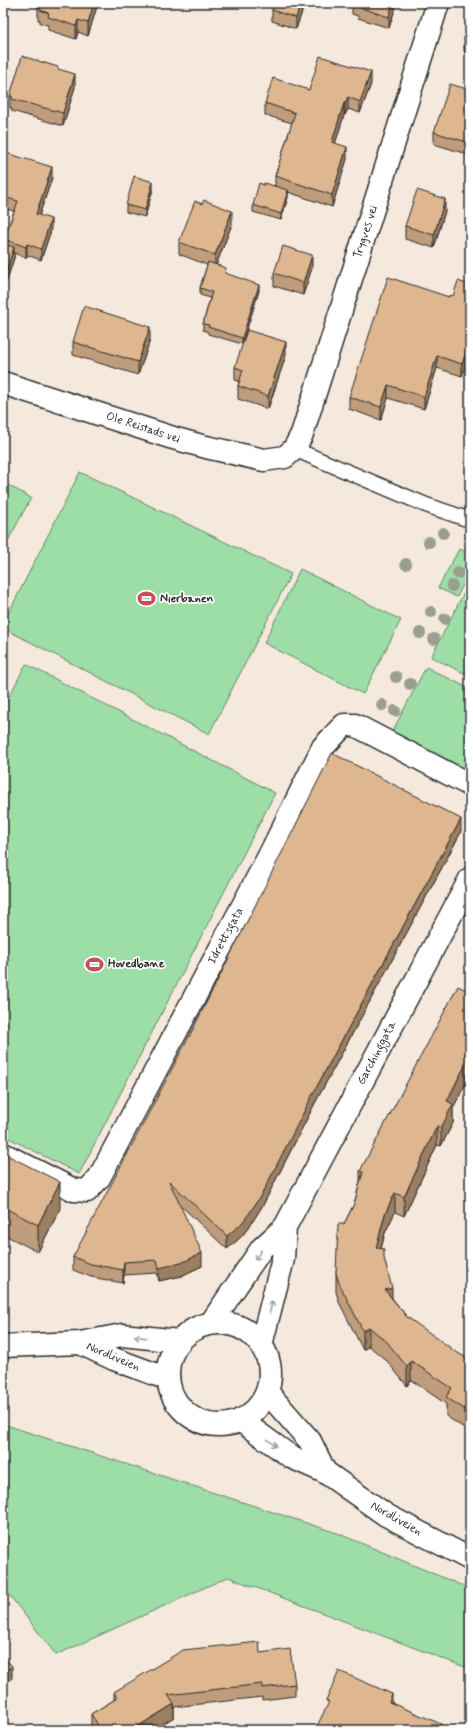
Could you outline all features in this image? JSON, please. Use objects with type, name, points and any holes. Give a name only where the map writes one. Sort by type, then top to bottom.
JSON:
[{"type":"street","name":"Trygves vei","points":[[290,453],[302,434],[438,3]]},
{"type":"street","name":"Ole Reistads vei","points":[[3,383],[206,447],[264,460],[290,453]]},
{"type":"street","name":"Idrettsgata","points":[[3,1154],[74,1190],[86,1191],[99,1178],[269,856],[323,747],[344,725],[355,725],[470,785]]},
{"type":"street","name":"Garchinggata","points":[[211,1323],[262,1248],[285,1228],[467,891]]},
{"type":"street","name":"Garchinggata","points":[[261,1345],[283,1259],[285,1228]]},
{"type":"street","points":[[211,1323],[224,1323],[240,1327],[254,1336],[267,1355],[270,1366],[270,1378],[267,1392],[256,1409],[240,1420],[229,1424],[218,1425],[206,1423],[193,1418],[186,1413],[175,1400],[171,1392],[168,1378],[170,1358],[179,1341],[193,1329],[211,1323]]},
{"type":"street","name":"Nordliveien","points":[[3,1346],[80,1343],[122,1335],[179,1341]]},
{"type":"street","name":"Nordliveien","points":[[80,1343],[114,1359],[168,1378]]},
{"type":"street","name":"Nordliveien","points":[[267,1392],[310,1441],[326,1472]]},
{"type":"street","name":"Nordliveien","points":[[240,1420],[291,1457],[326,1472],[386,1515],[470,1559]]},
{"type":"lane","points":[[290,453],[426,505],[470,520]]},
{"type":"green space","name":"Nierbanen","points":[[80,472],[291,574],[209,734],[3,628],[3,624]]},
{"type":"green space","points":[[3,482],[31,498],[3,550]]},
{"type":"green space","points":[[459,549],[470,553],[470,570],[457,597],[438,588]]},
{"type":"green space","points":[[300,569],[401,620],[363,694],[264,643]]},
{"type":"green space","points":[[470,581],[470,676],[431,657]]},
{"type":"green space","name":"Hovedbane","points":[[26,664],[275,793],[79,1174],[3,1135],[3,708]]},
{"type":"green space","points":[[426,667],[470,689],[470,775],[391,734]]},
{"type":"green space","points":[[3,1424],[337,1533],[470,1589],[470,1669],[228,1577],[56,1655],[3,1587]]},
{"type":"building","points":[[39,3],[94,3],[88,23],[78,20],[76,26],[48,17],[49,13],[40,10],[41,8],[38,7]]},
{"type":"building","points":[[274,3],[301,3],[296,18],[272,10]]},
{"type":"building","points":[[352,3],[393,3],[389,17],[358,7],[359,5]]},
{"type":"building","points":[[470,20],[470,40],[464,39]]},
{"type":"building","points":[[22,56],[75,74],[63,113],[12,99],[12,96],[10,96]]},
{"type":"building","points":[[320,56],[371,72],[360,102],[348,97],[344,103],[332,142],[347,147],[332,195],[275,176],[295,113],[265,103],[273,78],[309,90]]},
{"type":"building","points":[[470,77],[470,143],[434,132],[450,84],[467,89]]},
{"type":"building","points":[[3,152],[52,167],[36,214],[51,219],[41,249],[27,244],[26,247],[4,239],[18,201],[3,197]]},
{"type":"building","points":[[134,176],[153,182],[145,210],[126,205]]},
{"type":"building","points":[[259,183],[288,190],[281,214],[253,205]]},
{"type":"building","points":[[417,190],[445,199],[434,235],[405,226]]},
{"type":"building","points":[[204,200],[232,211],[215,255],[179,242],[195,201],[202,204]]},
{"type":"building","points":[[3,244],[14,247],[3,281]]},
{"type":"building","points":[[283,246],[312,255],[303,283],[274,273]]},
{"type":"building","points":[[208,262],[226,268],[225,273],[259,285],[242,338],[203,324],[212,292],[200,288]]},
{"type":"building","points":[[388,277],[449,297],[449,295],[453,296],[458,281],[470,285],[470,340],[462,364],[437,356],[424,397],[388,385],[381,407],[349,397]]},
{"type":"building","points":[[84,306],[150,327],[138,362],[73,342]]},
{"type":"building","points":[[247,330],[286,342],[268,396],[238,386],[243,370],[235,367]]},
{"type":"building","points":[[332,753],[461,819],[315,1090],[263,1192],[241,1224],[227,1236],[169,1181],[202,1253],[181,1263],[159,1268],[157,1260],[124,1262],[123,1270],[91,1264],[73,1257],[194,1027]]},
{"type":"building","points":[[458,986],[470,992],[470,1057],[447,1101],[453,1104],[441,1128],[437,1126],[404,1197],[395,1193],[385,1214],[376,1248],[384,1249],[384,1258],[392,1288],[385,1290],[407,1317],[451,1349],[470,1360],[470,1413],[446,1397],[452,1388],[411,1361],[407,1367],[387,1342],[369,1327],[363,1331],[339,1283],[336,1273],[338,1224],[344,1224],[354,1204],[363,1172],[360,1171]]},
{"type":"building","points":[[3,1153],[60,1182],[38,1225],[3,1207]]},
{"type":"building","points":[[259,1642],[260,1653],[290,1649],[295,1684],[262,1688],[262,1684],[168,1695],[174,1704],[132,1730],[101,1730],[91,1714],[117,1698],[114,1692],[183,1650]]},
{"type":"building","points":[[3,1656],[12,1666],[3,1674]]},
{"type":"building","points":[[339,1671],[392,1694],[389,1702],[441,1724],[438,1730],[315,1730],[329,1702],[326,1701]]},
{"type":"place","name":"Nierbanen","points":[[147,599]]},
{"type":"place","name":"Hovedbane","points":[[95,964]]}]
